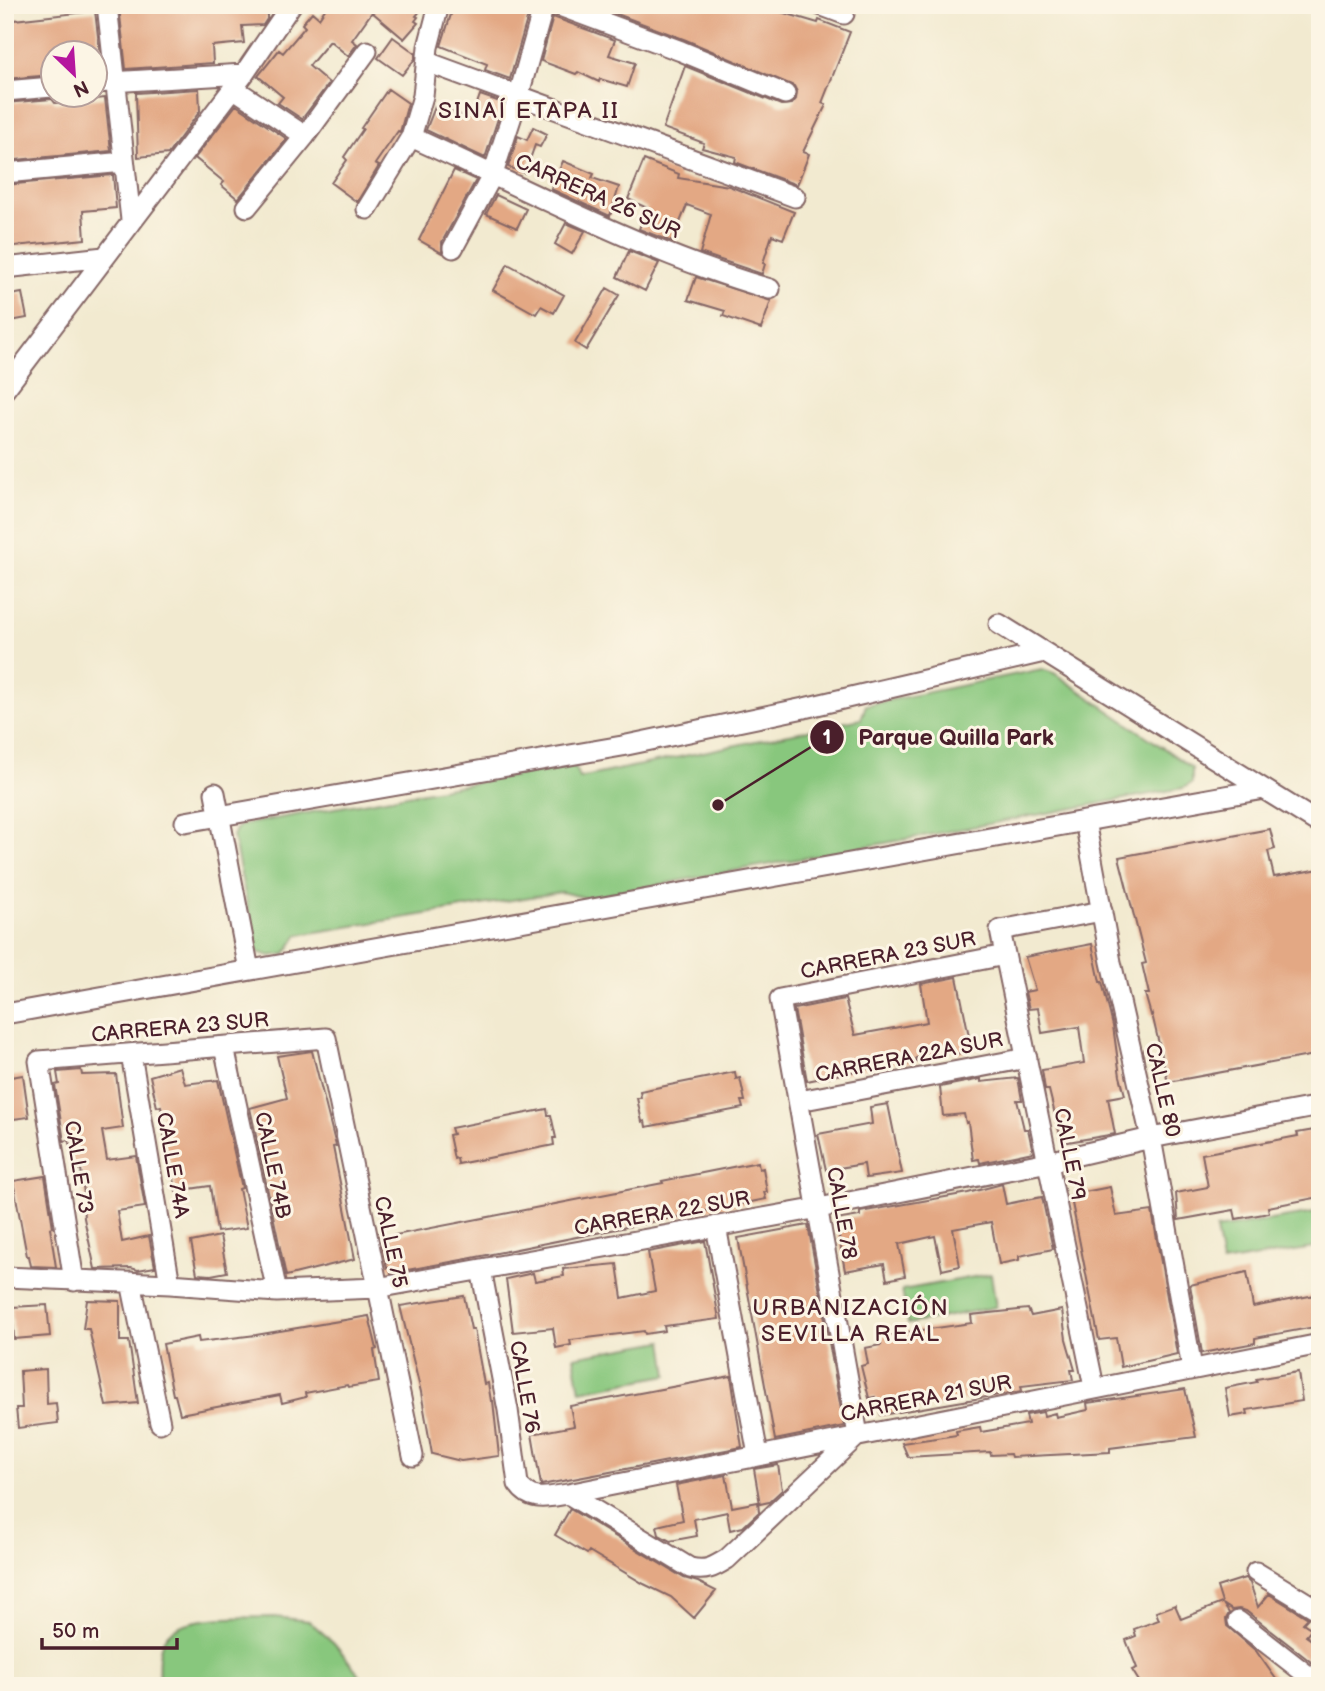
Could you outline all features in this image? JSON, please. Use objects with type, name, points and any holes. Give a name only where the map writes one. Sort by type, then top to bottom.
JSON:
[{"type":"street","points":[[107,5],[131,220]]},
{"type":"street","points":[[5,389],[14,368],[104,257],[239,81],[291,5]]},
{"type":"street","points":[[367,209],[411,137],[423,96],[428,47],[439,5]]},
{"type":"street","points":[[453,248],[493,174],[544,5]]},
{"type":"street","points":[[556,5],[681,51],[785,94]]},
{"type":"street","points":[[820,5],[844,14]]},
{"type":"street","points":[[247,206],[304,136],[367,51]]},
{"type":"street","points":[[427,62],[795,197]]},
{"type":"street","points":[[108,82],[239,81],[304,136]]},
{"type":"street","points":[[5,91],[38,88]]},
{"type":"street","name":"CARRERA 26 SUR","points":[[411,137],[595,224],[723,276],[770,289]]},
{"type":"street","points":[[5,173],[124,162]]},
{"type":"street","points":[[5,268],[104,257]]},
{"type":"street","points":[[999,624],[1320,824]]},
{"type":"street","points":[[186,822],[622,746],[804,708],[1044,652]]},
{"type":"street","points":[[5,1014],[1264,789]]},
{"type":"street","points":[[215,793],[249,971]]},
{"type":"street","name":"CALLE 80","points":[[1086,821],[1111,962],[1151,1138],[1192,1368]]},
{"type":"street","name":"CARRERA 23 SUR","points":[[1000,930],[1102,911]]},
{"type":"street","name":"CALLE 79","points":[[1000,930],[1094,1387]]},
{"type":"street","name":"CARRERA 23 SUR","points":[[780,999],[1005,956]]},
{"type":"street","name":"CALLE 78","points":[[780,999],[858,1435]]},
{"type":"street","name":"CARRERA 23 SUR","points":[[38,1060],[326,1038]]},
{"type":"street","name":"CALLE 75","points":[[326,1038],[413,1456]]},
{"type":"street","name":"CALLE 74B","points":[[224,1047],[277,1292]]},
{"type":"street","name":"CALLE 74A","points":[[131,1055],[170,1284]]},
{"type":"street","name":"CARRERA 22A SUR","points":[[799,1101],[1027,1058]]},
{"type":"street","name":"CALLE 73","points":[[38,1060],[74,1281]]},
{"type":"street","name":"CARRERA 22 SUR","points":[[5,1277],[277,1292],[377,1288],[819,1208],[1048,1162],[1151,1138],[1320,1106]]},
{"type":"street","points":[[716,1226],[758,1455]]},
{"type":"street","name":"CALLE 76","points":[[481,1269],[508,1410],[518,1484],[523,1492],[542,1498]]},
{"type":"street","points":[[131,1282],[160,1423]]},
{"type":"street","name":"CARRERA 21 SUR","points":[[542,1498],[1320,1344]]},
{"type":"street","points":[[568,1494],[690,1568],[712,1569],[727,1559],[858,1435]]},
{"type":"street","points":[[1256,1572],[1320,1611]]},
{"type":"street","points":[[1237,1621],[1320,1685]]},
{"type":"green space","points":[[1042,669],[1054,673],[1192,768],[1192,783],[1183,788],[587,898],[561,892],[298,935],[285,954],[270,956],[257,952],[233,836],[241,825],[574,765],[579,778],[861,719],[866,705]]},
{"type":"green space","points":[[1320,1212],[1320,1247],[1222,1263],[1216,1229]]},
{"type":"green space","points":[[991,1274],[996,1307],[908,1324],[902,1290]]},
{"type":"green space","points":[[663,1341],[668,1375],[580,1391],[574,1357]]},
{"type":"green space","points":[[274,1617],[309,1621],[334,1643],[369,1686],[159,1686],[160,1649],[173,1630],[185,1624],[215,1618]]},
{"type":"building","points":[[267,5],[267,19],[263,25],[242,26],[244,43],[212,46],[213,63],[126,69],[119,6]]},
{"type":"building","points":[[328,5],[425,5],[416,16],[418,17],[415,21],[418,23],[404,39],[372,12],[352,40],[357,44],[348,56],[330,41],[309,66],[329,83],[302,119],[278,103],[283,97],[258,76],[279,50],[283,53],[305,27],[302,24],[312,12],[319,18]]},
{"type":"building","points":[[454,5],[531,5],[510,79],[485,70],[487,64],[441,46]]},
{"type":"building","points":[[593,5],[776,5],[774,10],[818,23],[819,20],[850,32],[822,103],[826,105],[803,152],[809,154],[797,185],[735,162],[736,157],[702,148],[704,143],[663,128],[685,66],[781,105],[792,104],[796,99],[794,86],[686,40]]},
{"type":"building","points":[[95,11],[98,38],[38,38],[38,76],[5,79],[5,21]]},
{"type":"building","points":[[553,17],[615,40],[609,55],[635,63],[627,87],[600,79],[599,82],[578,72],[576,74],[541,61]]},
{"type":"building","points":[[393,37],[415,53],[415,59],[402,75],[378,58]]},
{"type":"building","points":[[199,89],[200,111],[168,154],[138,157],[136,93]]},
{"type":"building","points":[[388,89],[408,103],[400,132],[398,131],[375,164],[379,166],[357,202],[331,183],[347,160],[344,157],[363,129],[361,128]]},
{"type":"building","points":[[480,95],[503,103],[485,158],[426,130],[435,107],[472,118]]},
{"type":"building","points":[[38,100],[38,108],[106,108],[111,151],[5,161],[5,103]]},
{"type":"building","points":[[236,105],[287,139],[238,199],[221,185],[224,182],[195,158]]},
{"type":"building","points":[[533,127],[547,134],[540,147],[535,145],[525,173],[508,167],[518,136],[527,140]]},
{"type":"building","points":[[644,160],[679,174],[678,178],[729,186],[794,212],[783,239],[772,235],[762,274],[700,253],[711,214],[687,205],[672,242],[639,229],[647,208],[628,199]]},
{"type":"building","points":[[563,161],[594,174],[592,178],[619,187],[610,216],[551,189]]},
{"type":"building","points":[[454,170],[476,180],[442,242],[442,253],[419,240]]},
{"type":"building","points":[[113,175],[116,208],[83,211],[85,239],[5,247],[5,185]]},
{"type":"building","points":[[496,195],[526,209],[517,228],[486,214]]},
{"type":"building","points":[[566,223],[585,231],[572,254],[555,244]]},
{"type":"building","points":[[629,251],[659,263],[645,291],[617,277]]},
{"type":"building","points":[[508,264],[564,295],[554,313],[541,306],[536,314],[493,290]]},
{"type":"building","points":[[696,277],[771,301],[761,329],[723,316],[725,311],[688,300]]},
{"type":"building","points":[[607,288],[619,295],[586,350],[575,343]]},
{"type":"building","points":[[22,293],[27,318],[5,322],[5,296]]},
{"type":"building","points":[[1270,829],[1275,849],[1268,851],[1274,877],[1320,869],[1320,1054],[1168,1082],[1145,994],[1149,994],[1142,964],[1146,963],[1119,857]]},
{"type":"building","points":[[1092,944],[1113,1026],[1125,1095],[1108,1098],[1115,1134],[1062,1143],[1049,1090],[1045,1090],[1042,1070],[1084,1063],[1079,1027],[1042,1033],[1038,1008],[1029,1009],[1025,992],[1035,990],[1025,957]]},
{"type":"building","points":[[957,977],[972,1051],[955,1054],[954,1050],[916,1058],[917,1062],[900,1065],[899,1062],[807,1081],[794,1009],[845,999],[855,1035],[927,1022],[921,984]]},
{"type":"building","points":[[312,1051],[336,1146],[333,1147],[355,1259],[286,1276],[250,1108],[287,1098],[277,1056]]},
{"type":"building","points":[[180,1067],[185,1084],[218,1080],[242,1188],[239,1189],[247,1228],[217,1232],[210,1186],[176,1191],[173,1172],[169,1158],[167,1159],[161,1106],[157,1107],[150,1076]]},
{"type":"building","points":[[81,1070],[82,1075],[116,1074],[123,1128],[102,1131],[107,1160],[136,1156],[145,1207],[117,1211],[122,1242],[149,1236],[155,1267],[138,1270],[95,1269],[84,1218],[81,1169],[74,1170],[69,1140],[64,1141],[55,1085],[59,1084],[57,1072]]},
{"type":"building","points":[[735,1072],[736,1079],[740,1078],[745,1101],[741,1101],[743,1108],[646,1127],[645,1121],[642,1122],[637,1098],[641,1098],[640,1091]]},
{"type":"building","points":[[23,1075],[29,1117],[5,1120],[5,1078]]},
{"type":"building","points":[[1018,1078],[1022,1100],[1017,1100],[1033,1152],[980,1163],[979,1159],[973,1160],[968,1122],[966,1123],[964,1114],[943,1116],[940,1087],[981,1079],[981,1082]]},
{"type":"building","points":[[888,1104],[902,1173],[866,1178],[864,1164],[826,1170],[818,1134],[872,1124],[870,1107]]},
{"type":"building","points":[[547,1109],[556,1138],[553,1138],[554,1145],[458,1164],[457,1158],[454,1159],[449,1135],[453,1134],[451,1128]]},
{"type":"building","points":[[1320,1129],[1320,1197],[1268,1207],[1269,1213],[1236,1219],[1234,1210],[1178,1220],[1176,1193],[1208,1187],[1202,1154],[1298,1136],[1297,1133]]},
{"type":"building","points":[[758,1162],[759,1169],[763,1168],[766,1199],[391,1273],[390,1268],[387,1268],[382,1245],[386,1244],[385,1237]]},
{"type":"building","points":[[45,1176],[56,1267],[31,1266],[13,1181]]},
{"type":"building","points":[[1002,1184],[1006,1204],[1042,1197],[1053,1249],[1019,1256],[1019,1260],[999,1264],[991,1222],[953,1229],[960,1266],[942,1270],[935,1236],[899,1244],[905,1276],[887,1280],[884,1264],[845,1271],[836,1220],[860,1216],[860,1212],[968,1193]]},
{"type":"building","points":[[1110,1187],[1116,1216],[1152,1211],[1177,1354],[1121,1367],[1116,1338],[1099,1340],[1071,1198],[1074,1194]]},
{"type":"building","points":[[808,1225],[844,1426],[775,1440],[738,1238]]},
{"type":"building","points":[[220,1236],[227,1272],[197,1274],[191,1242]]},
{"type":"building","points":[[705,1241],[719,1319],[664,1326],[665,1331],[645,1334],[644,1331],[570,1340],[571,1345],[556,1348],[553,1328],[513,1332],[506,1279],[533,1273],[535,1281],[564,1276],[563,1269],[617,1264],[622,1298],[655,1291],[648,1252]]},
{"type":"building","points":[[1247,1272],[1253,1307],[1320,1294],[1320,1326],[1255,1338],[1255,1343],[1202,1353],[1190,1285]]},
{"type":"building","points":[[464,1296],[471,1329],[474,1329],[484,1384],[488,1383],[493,1401],[499,1456],[461,1461],[432,1454],[421,1392],[400,1306]]},
{"type":"building","points":[[87,1300],[120,1301],[120,1341],[129,1341],[138,1403],[106,1406],[89,1329],[83,1329]]},
{"type":"building","points":[[47,1305],[50,1336],[14,1339],[12,1307]]},
{"type":"building","points":[[1028,1309],[1031,1316],[1062,1310],[1066,1339],[1075,1370],[1071,1370],[1073,1380],[1021,1386],[1022,1391],[881,1415],[875,1397],[869,1398],[861,1366],[868,1364],[865,1348],[881,1345],[880,1336],[972,1323],[971,1315]]},
{"type":"building","points":[[369,1316],[377,1349],[374,1350],[379,1382],[305,1393],[306,1397],[282,1403],[280,1395],[180,1414],[173,1395],[163,1344],[198,1337],[199,1342],[256,1335]]},
{"type":"building","points":[[46,1369],[47,1404],[56,1403],[58,1423],[18,1428],[16,1408],[22,1408],[20,1371]]},
{"type":"building","points":[[1298,1372],[1302,1401],[1247,1410],[1248,1414],[1230,1417],[1225,1388],[1257,1382],[1256,1379]]},
{"type":"building","points":[[731,1376],[742,1447],[541,1485],[532,1434],[574,1426],[570,1406]]},
{"type":"building","points":[[1185,1389],[1196,1437],[1110,1448],[1110,1452],[1011,1457],[1010,1454],[991,1455],[990,1452],[908,1457],[902,1443],[957,1435],[956,1431],[980,1427],[981,1432],[1028,1424],[1026,1415],[1043,1412],[1044,1416],[1055,1413],[1056,1417],[1088,1410],[1087,1403]]},
{"type":"building","points":[[778,1465],[782,1490],[769,1502],[760,1504],[754,1469]]},
{"type":"building","points":[[726,1475],[732,1507],[758,1502],[759,1512],[743,1527],[730,1530],[727,1512],[694,1519],[697,1536],[670,1541],[659,1535],[657,1526],[683,1520],[676,1485]]},
{"type":"building","points":[[570,1509],[684,1578],[716,1591],[694,1618],[671,1597],[555,1535]]},
{"type":"building","points":[[1245,1578],[1250,1583],[1258,1607],[1269,1594],[1308,1618],[1303,1623],[1312,1629],[1306,1636],[1320,1646],[1320,1669],[1246,1611],[1232,1610],[1223,1604],[1229,1613],[1227,1626],[1256,1651],[1281,1686],[1142,1686],[1132,1670],[1137,1668],[1126,1640],[1136,1636],[1134,1629],[1159,1620],[1156,1612],[1175,1605],[1181,1619],[1222,1603],[1217,1587]]},
{"type":"place","name":"Parque Quilla Park","points":[[718,805]]},
{"type":"district","name":"SINAÍ ETAPA II","points":[[529,110]]},
{"type":"district","name":"URBANIZACIÓN SEVILLA REAL","points":[[851,1320]]}]
